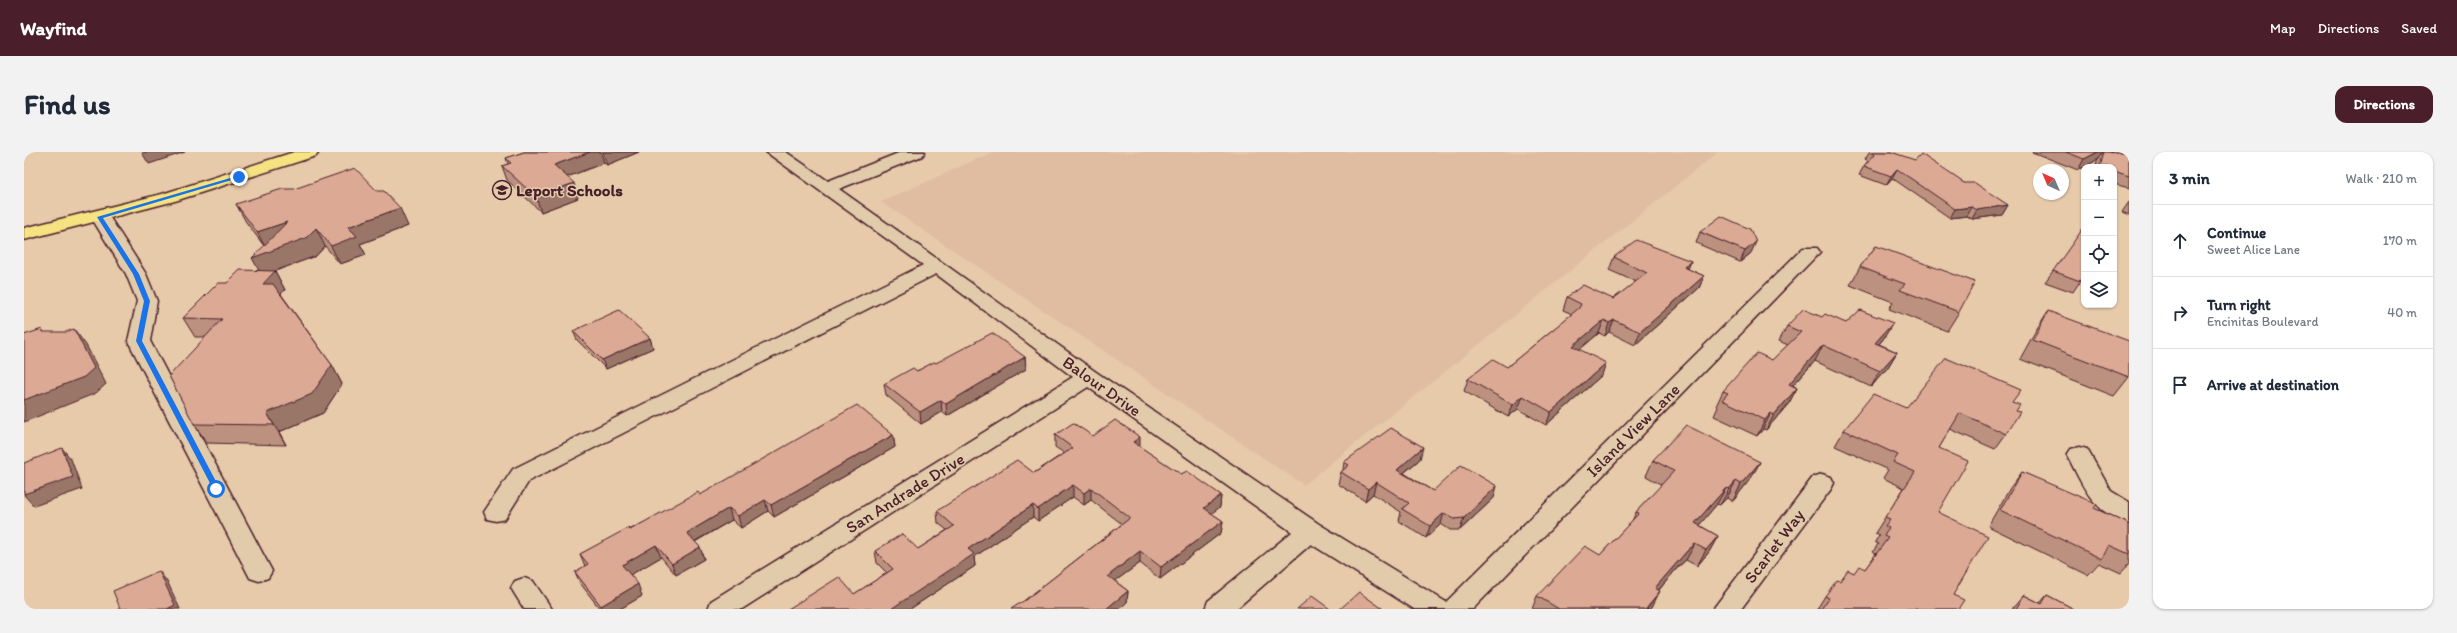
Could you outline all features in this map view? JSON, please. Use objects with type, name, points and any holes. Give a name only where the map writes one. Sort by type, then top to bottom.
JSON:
[{"type":"main road","points":[[24,234],[100,217],[206,188],[310,152]]},
{"type":"street","name":"Balour Drive","points":[[775,152],[937,266],[1088,377],[1310,531],[1436,609]]},
{"type":"street","points":[[825,188],[916,152]]},
{"type":"street","points":[[100,217],[136,274],[147,301],[139,341],[259,571]]},
{"type":"street","name":"Island View Lane","points":[[1456,609],[1810,252]]},
{"type":"street","points":[[496,512],[522,475],[937,266]]},
{"type":"street","name":"San Andrade Drive","points":[[721,609],[1088,377]]},
{"type":"street","points":[[2078,455],[2102,497],[2129,514]]},
{"type":"street","name":"Scarlet Way","points":[[1726,609],[1822,483]]},
{"type":"street","points":[[1218,609],[1310,531]]},
{"type":"shaded area","points":[[993,152],[1718,152],[1304,485],[881,202]]},
{"type":"building","points":[[524,152],[590,152],[554,165],[574,183],[536,197],[502,166],[511,163],[506,158]]},
{"type":"building","points":[[1873,152],[1891,152],[1915,160],[1921,154],[1964,183],[1975,183],[2008,205],[1977,210],[1972,207],[1955,209],[1897,169],[1891,176],[1864,166],[1875,154]]},
{"type":"building","points":[[2066,152],[2098,152],[2084,159]]},
{"type":"building","points":[[2104,152],[2129,152],[2129,176],[2117,172],[2117,164],[2101,164]]},
{"type":"building","points":[[355,168],[377,191],[384,191],[400,208],[348,227],[357,236],[331,246],[316,228],[306,238],[252,258],[287,222],[257,232],[236,204],[282,189],[294,189]]},
{"type":"building","points":[[1721,216],[1750,229],[1756,242],[1745,251],[1700,232]]},
{"type":"building","points":[[2081,231],[2080,281],[2053,271]]},
{"type":"building","points":[[1636,240],[1691,261],[1684,267],[1704,276],[1640,332],[1614,320],[1609,323],[1604,320],[1573,346],[1606,363],[1551,412],[1523,396],[1513,405],[1468,379],[1493,359],[1507,367],[1579,308],[1581,304],[1567,297],[1583,285],[1613,299],[1647,273],[1614,257]]},
{"type":"building","points":[[1876,246],[1975,282],[1959,312],[1900,290],[1905,284],[1860,267]]},
{"type":"building","points":[[240,270],[275,271],[263,284],[273,284],[332,365],[312,394],[267,413],[274,425],[194,424],[169,376],[222,319],[183,318],[218,283],[227,283]]},
{"type":"building","points":[[1803,309],[1822,317],[1825,314],[1846,323],[1860,310],[1893,323],[1875,343],[1897,352],[1880,371],[1823,345],[1789,384],[1797,388],[1774,415],[1771,413],[1765,420],[1722,400],[1728,393],[1723,391],[1757,353],[1772,360],[1801,332],[1787,326]]},
{"type":"building","points":[[619,310],[650,338],[602,360],[573,331]]},
{"type":"building","points":[[2048,311],[2129,341],[2129,377],[2033,340]]},
{"type":"building","points":[[42,329],[43,332],[66,332],[74,329],[94,368],[84,377],[24,400],[24,335]]},
{"type":"building","points":[[992,333],[1025,357],[946,404],[941,400],[920,412],[884,384],[913,368],[917,371],[934,362],[936,363]]},
{"type":"building","points":[[1946,358],[2021,390],[2012,402],[2020,405],[2016,411],[2020,412],[2006,434],[1960,413],[1939,448],[1968,461],[1938,512],[1988,536],[1953,595],[1964,600],[1958,609],[1821,609],[1829,598],[1825,596],[1837,580],[1840,581],[1848,570],[1854,573],[1859,566],[1865,569],[1888,538],[1884,536],[1889,528],[1885,526],[1890,519],[1885,517],[1915,472],[1893,462],[1898,455],[1844,430],[1873,394],[1906,408]]},
{"type":"building","points":[[857,405],[893,435],[771,505],[765,500],[738,516],[729,508],[687,533],[700,547],[672,564],[656,545],[622,565],[638,584],[601,606],[575,572],[588,564],[580,554],[628,528],[630,530],[698,492],[700,495]]},
{"type":"building","points":[[1115,420],[1140,437],[1133,442],[1181,474],[1187,471],[1221,495],[1204,508],[1223,521],[1161,567],[1140,551],[1108,576],[1128,591],[1106,609],[1011,609],[1025,600],[1130,518],[1091,488],[1084,493],[1073,485],[1038,509],[1033,505],[968,549],[974,554],[891,609],[788,609],[839,577],[854,594],[893,569],[875,551],[902,534],[918,549],[954,526],[937,511],[1017,460],[1034,473],[1073,448],[1055,435],[1073,423],[1093,436]]},
{"type":"building","points":[[1686,425],[1760,462],[1741,484],[1736,481],[1729,489],[1726,488],[1695,523],[1718,536],[1706,550],[1695,544],[1687,551],[1655,588],[1660,591],[1646,608],[1649,609],[1559,609],[1537,596],[1585,546],[1600,555],[1639,513],[1636,512],[1674,471],[1653,460]]},
{"type":"building","points":[[1391,428],[1423,447],[1397,470],[1433,491],[1461,465],[1497,486],[1464,518],[1454,519],[1444,513],[1430,526],[1402,509],[1409,503],[1376,482],[1368,489],[1341,472],[1349,465],[1344,462]]},
{"type":"building","points":[[62,448],[73,477],[24,494],[24,463]]},
{"type":"building","points":[[2022,472],[2097,504],[2094,508],[2129,524],[2129,554],[2109,545],[2102,559],[2000,510]]},
{"type":"building","points":[[159,571],[175,605],[167,609],[119,609],[120,608],[113,591]]},
{"type":"building","points":[[1359,592],[1383,609],[1340,609]]},
{"type":"building","points":[[2024,595],[2042,604],[2047,595],[2074,609],[2016,609]]},
{"type":"building","points":[[1312,596],[1330,609],[1297,609]]},
{"type":"place","name":"Leport Schools","points":[[502,190]]},
{"type":"route","points":[[216,489],[139,341],[148,304],[136,274],[100,217],[147,205],[239,177]]}]
